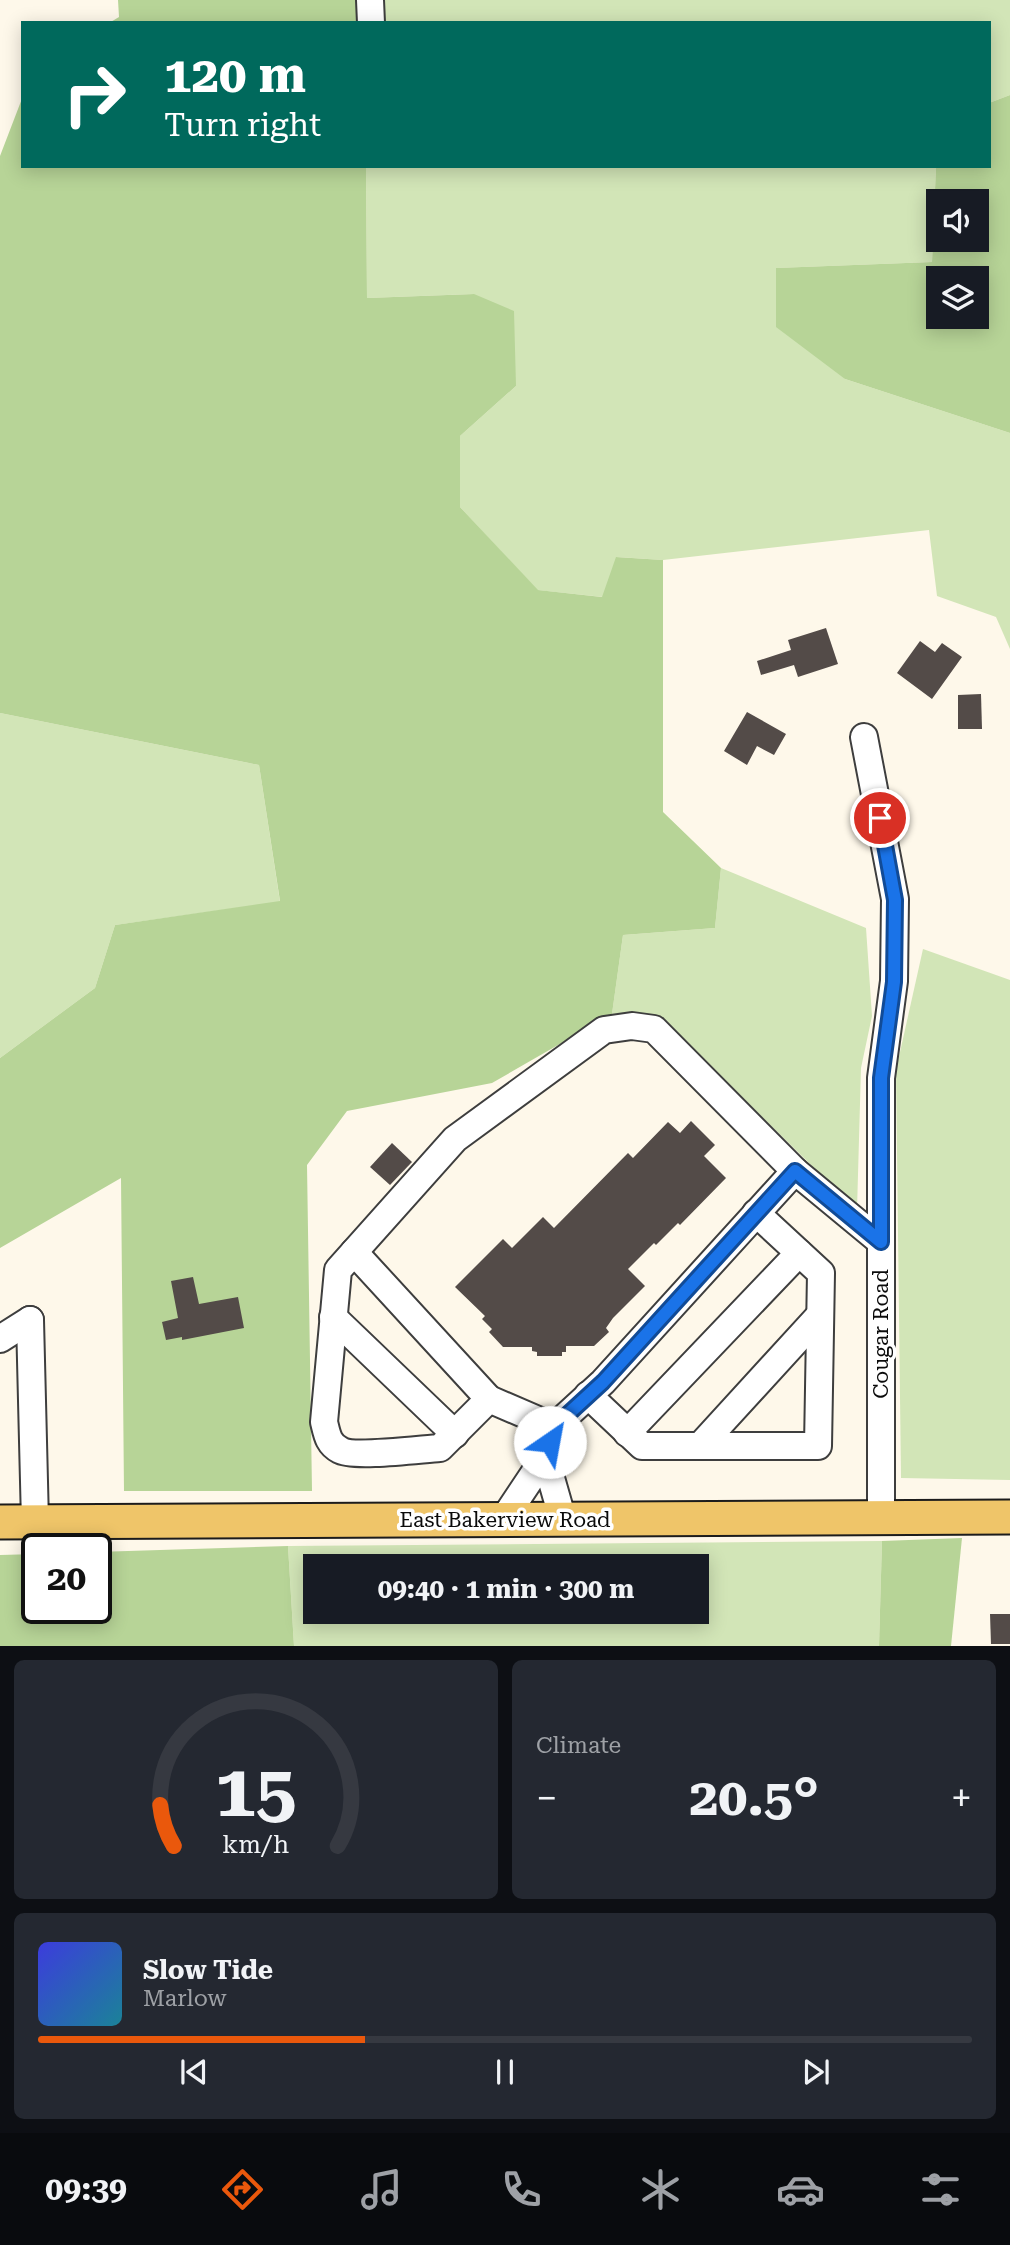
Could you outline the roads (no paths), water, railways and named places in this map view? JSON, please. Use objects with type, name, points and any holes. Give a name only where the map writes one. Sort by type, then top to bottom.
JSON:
[{"type":"main road","name":"East Bakerview Road","points":[[0,1522],[1010,1517]]},
{"type":"street","points":[[370,0],[370,21]]},
{"type":"street","name":"Cougar Road","points":[[864,737],[895,900],[894,982],[881,1078],[881,1518]]},
{"type":"street","points":[[489,1399],[440,1448],[342,1452],[329,1441],[324,1422],[338,1270],[455,1139],[604,1030],[632,1026],[654,1029],[795,1171],[881,1242]]},
{"type":"street","points":[[503,1520],[545,1457],[554,1427],[588,1395],[795,1171]]},
{"type":"street","points":[[588,1395],[642,1446],[818,1446],[818,1317],[821,1273],[756,1213]]},
{"type":"street","points":[[354,1252],[489,1399],[554,1427]]},
{"type":"street","points":[[627,1433],[799,1253]]},
{"type":"street","points":[[334,1317],[454,1434]]},
{"type":"street","points":[[700,1446],[818,1317]]},
{"type":"street","points":[[0,1339],[30,1320],[35,1522]]},
{"type":"street","points":[[545,1457],[563,1520]]}]
